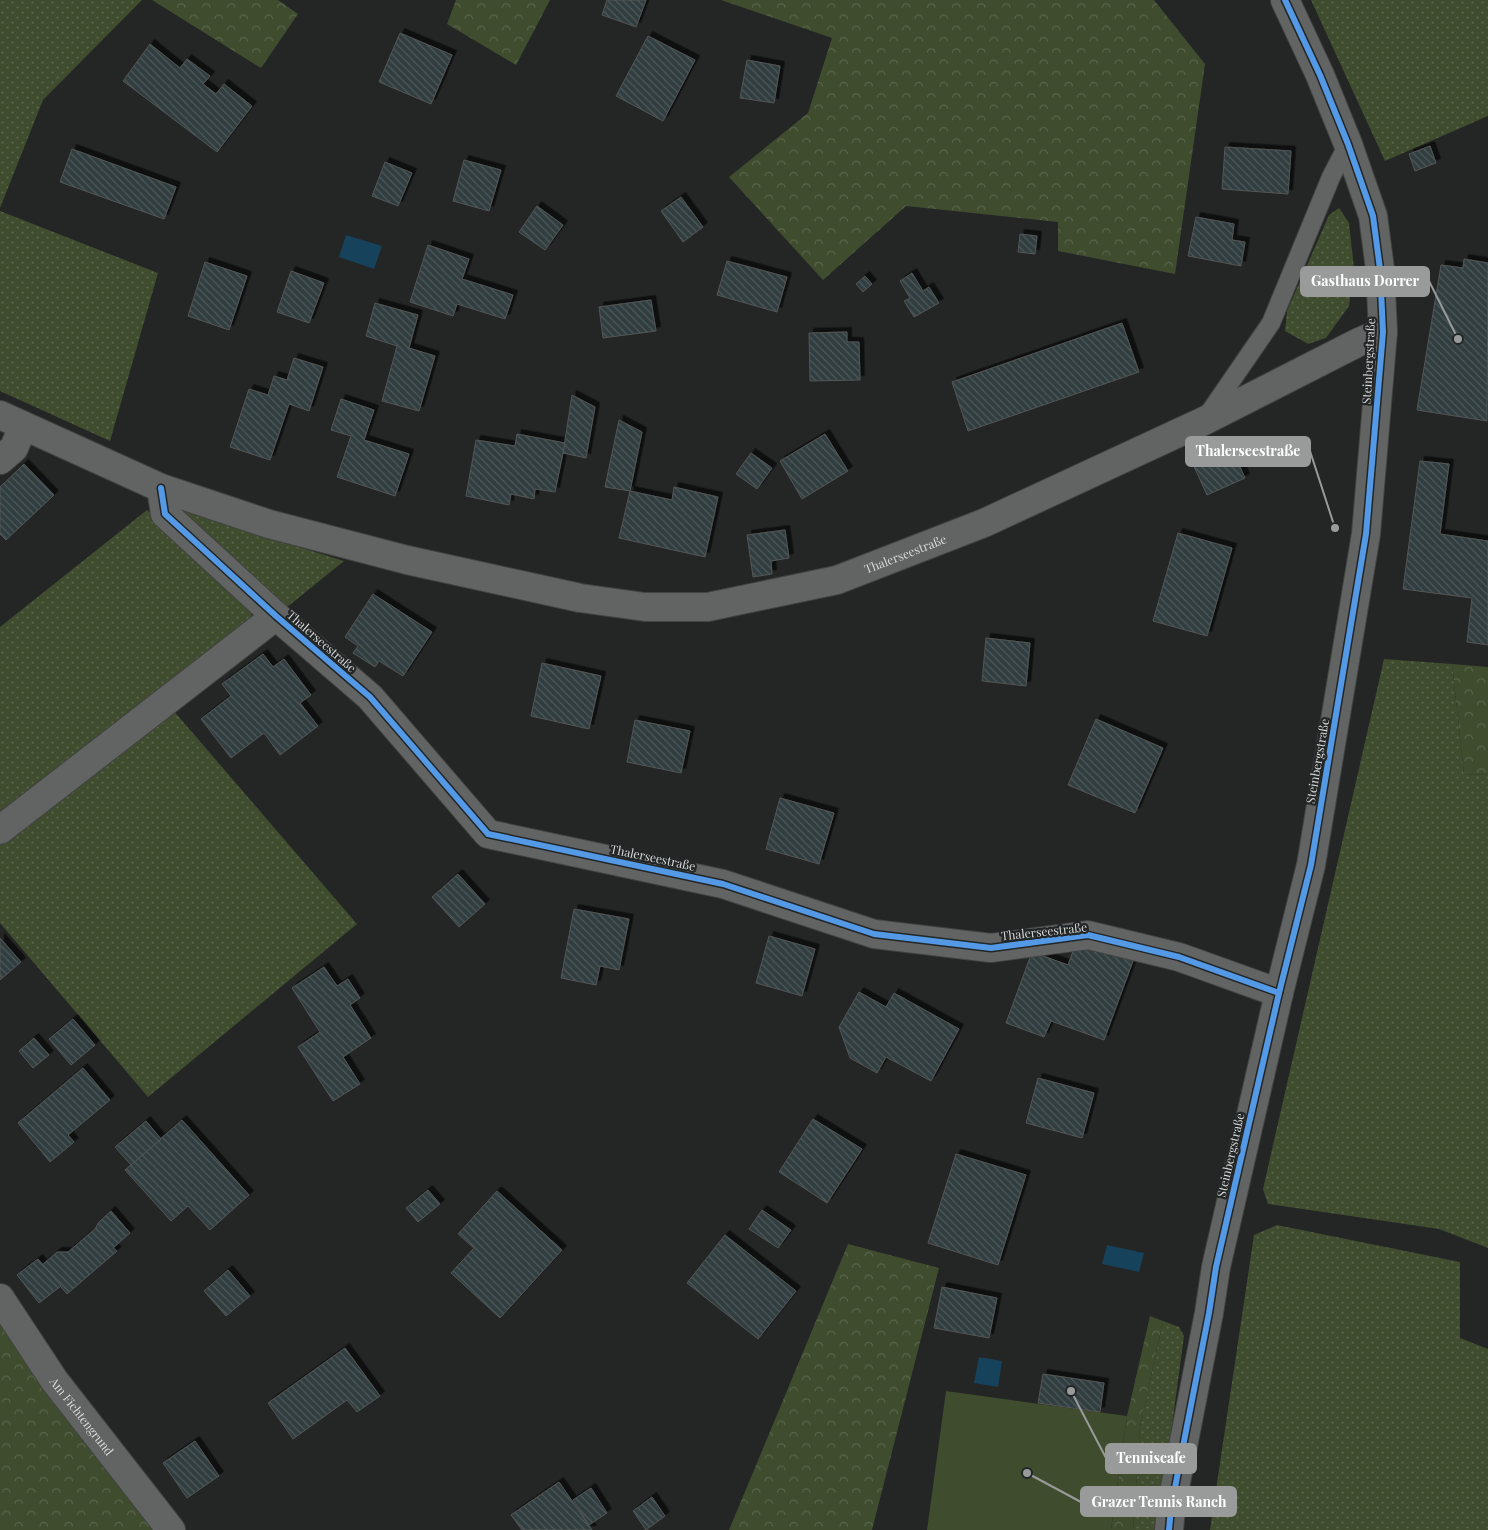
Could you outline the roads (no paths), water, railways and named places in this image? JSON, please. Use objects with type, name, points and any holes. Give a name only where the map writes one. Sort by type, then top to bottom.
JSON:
[{"type":"main road","name":"Steinbergstraße","points":[[1169,1530],[1216,1267],[1279,993],[1311,865],[1366,534],[1383,332],[1380,269],[1373,216],[1348,144],[1320,75],[1285,0]]},
{"type":"main road","name":"Thalerseestraße","points":[[12,420],[161,488],[269,524],[407,560],[580,598],[644,607],[708,607],[837,580],[984,523],[1204,421],[1359,342],[1383,332]]},
{"type":"main road","points":[[0,460],[14,448],[12,420]]},
{"type":"main road","name":"Thalerseestraße","points":[[161,488],[165,514],[276,616],[370,697],[488,834],[723,884],[874,934],[991,948],[1088,935],[1180,958],[1279,993]]},
{"type":"main road","name":"Thalerseestraße","points":[[0,830],[276,616]]},
{"type":"main road","name":"Am Fichtengrund","points":[[0,1298],[54,1380],[172,1530]]},
{"type":"lane","points":[[1204,421],[1271,324],[1331,177],[1348,144]]},
{"type":"water","points":[[346,235],[382,246],[374,269],[339,257]]},
{"type":"water","points":[[1107,1245],[1144,1253],[1139,1272],[1102,1264]]},
{"type":"water","points":[[979,1357],[1002,1361],[998,1387],[974,1383]]},
{"type":"place","name":"Gasthaus Dorrer","points":[[1458,339]]},
{"type":"place","name":"Thalerseestraße","points":[[1335,528]]},
{"type":"place","name":"Tenniscafe","points":[[1071,1391]]},
{"type":"place","name":"Grazer Tennis Ranch","points":[[1027,1473]]}]
